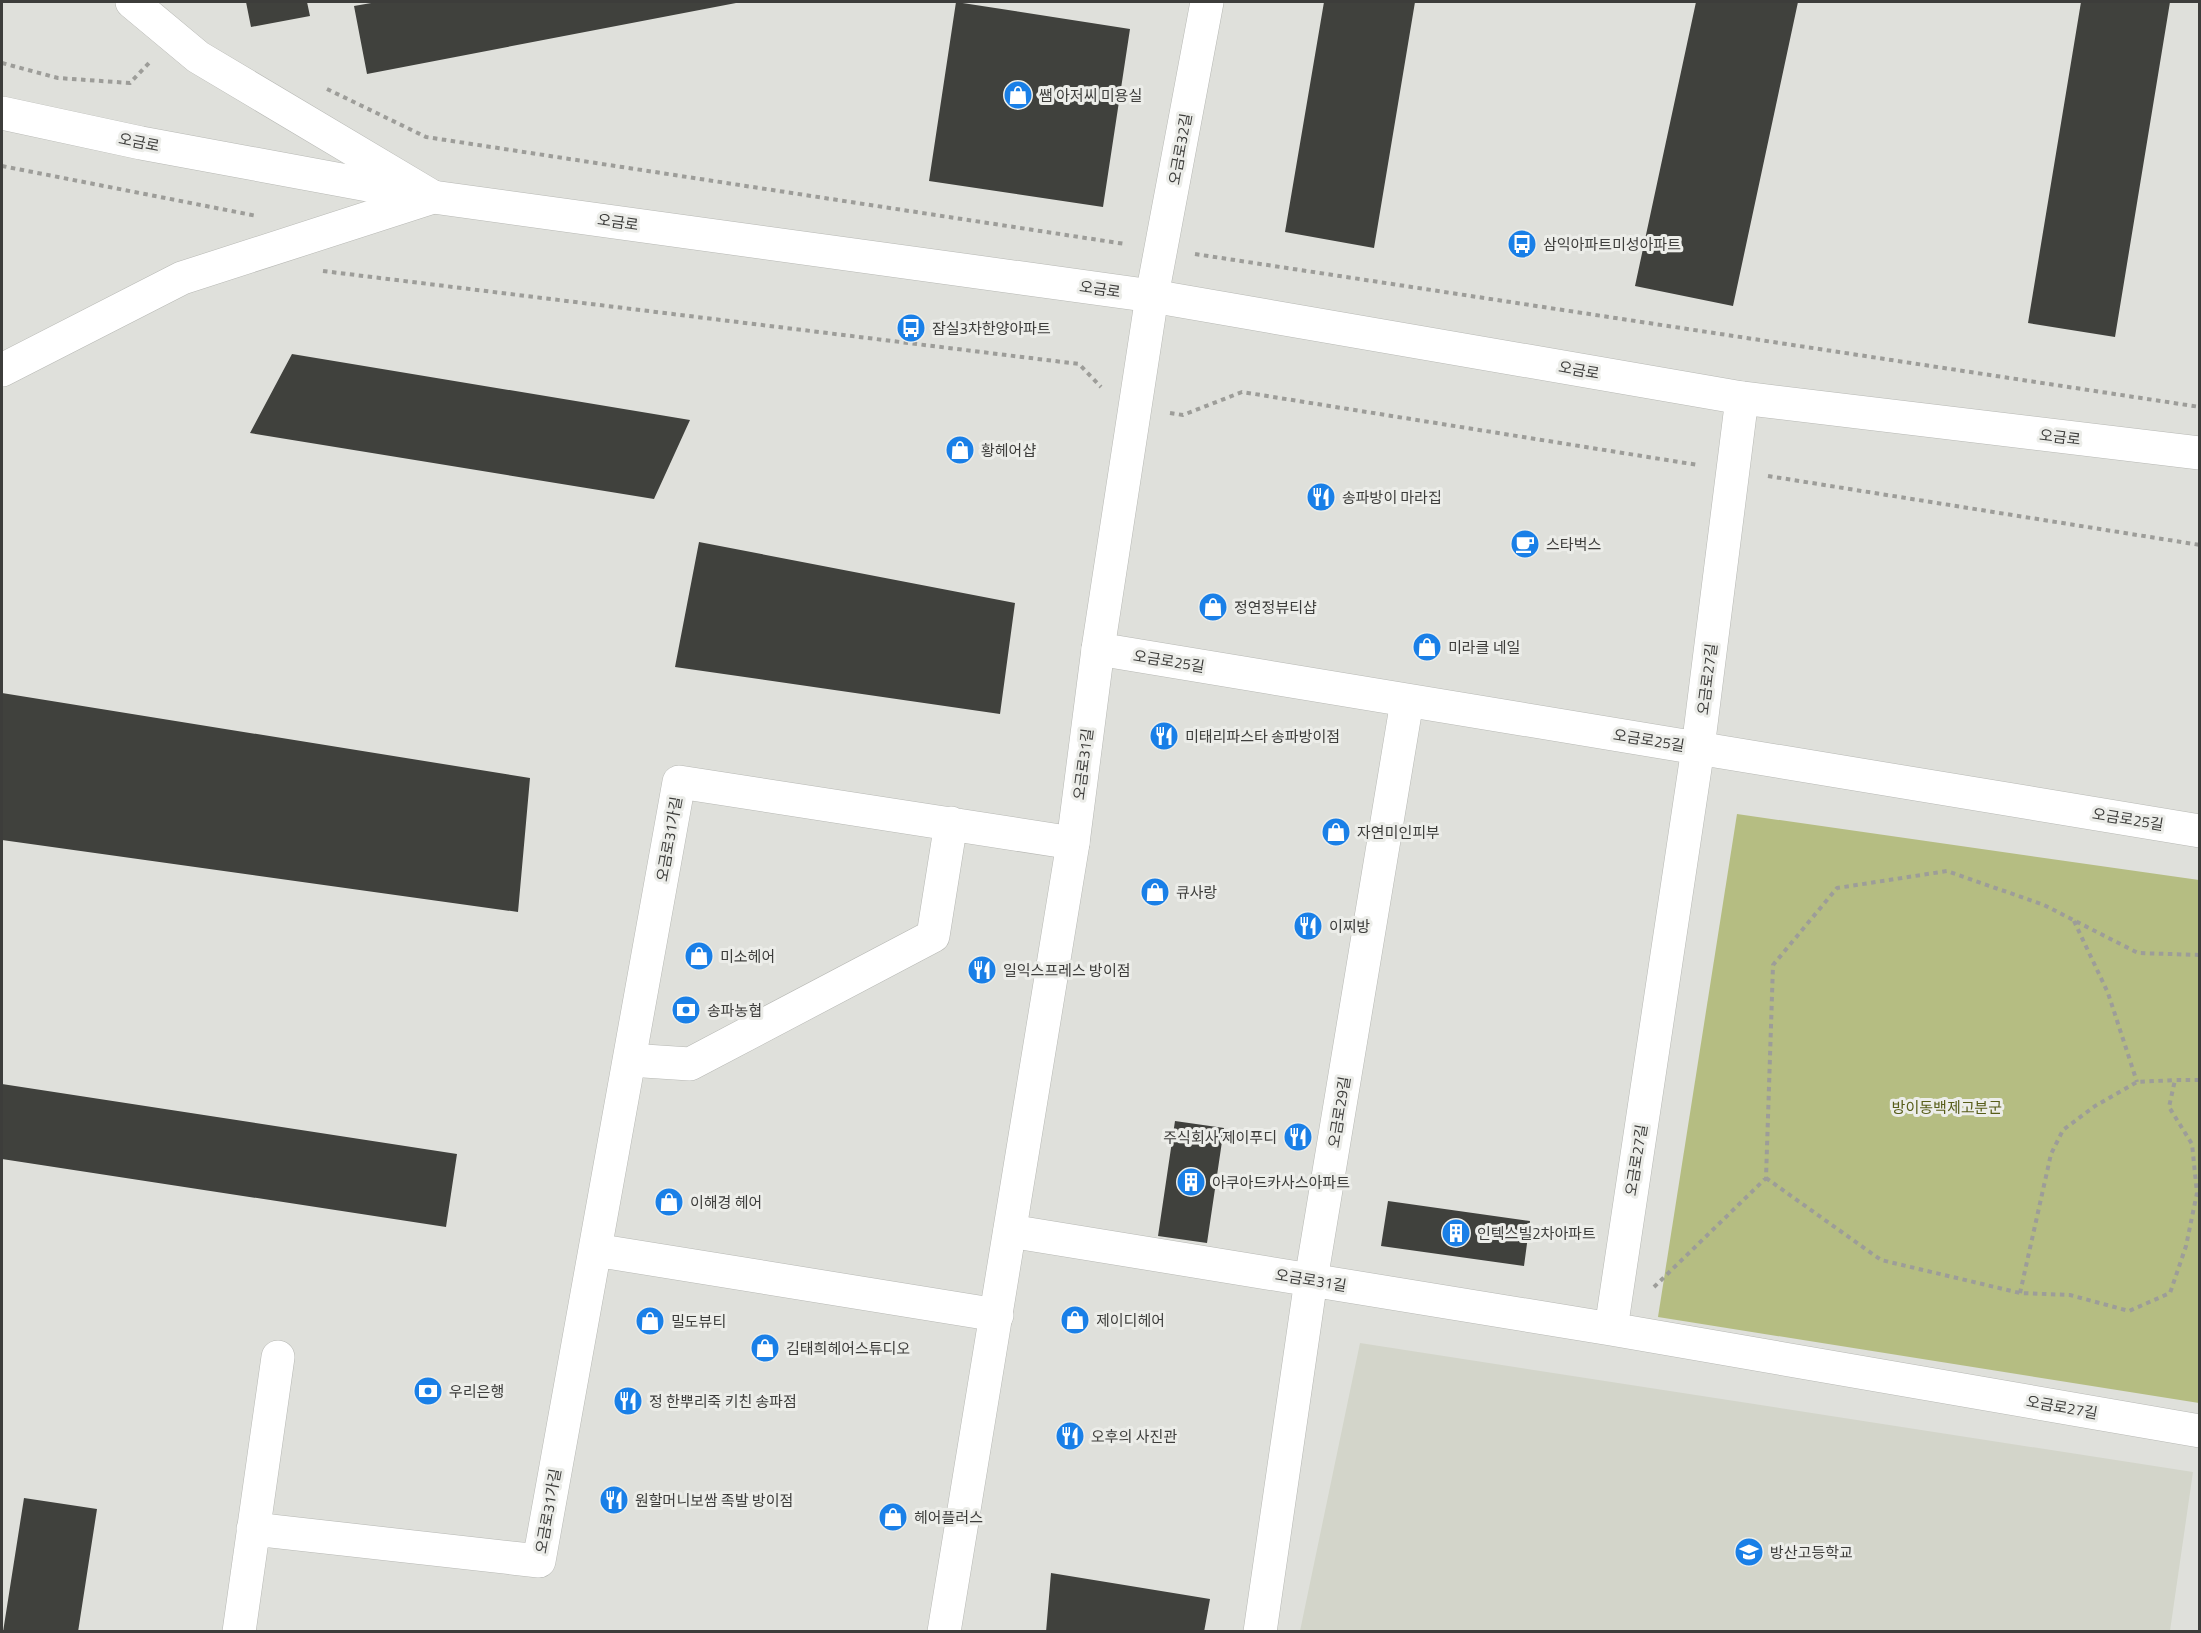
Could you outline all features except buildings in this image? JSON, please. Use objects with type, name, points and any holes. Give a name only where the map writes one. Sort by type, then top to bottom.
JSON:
[{"type":"street","points":[[132,2],[198,57],[433,196]]},
{"type":"street","name":"오금로32길","points":[[1152,296],[1207,2]]},
{"type":"street","name":"오금로","points":[[2,113],[141,143],[433,196],[1152,296],[1742,398],[2199,453]]},
{"type":"street","points":[[2,370],[182,278],[433,196]]},
{"type":"street","name":"오금로31길","points":[[944,1632],[1073,843],[1098,649],[1152,296]]},
{"type":"street","name":"오금로27길","points":[[1742,398],[1698,748],[1611,1329],[2199,1431]]},
{"type":"street","name":"오금로25길","points":[[1098,649],[2199,831]]},
{"type":"street","name":"오금로29길","points":[[1260,1632],[1311,1280],[1407,700]]},
{"type":"street","name":"오금로31가길","points":[[254,1529],[539,1561],[679,782],[1073,843]]},
{"type":"street","points":[[629,1060],[690,1065],[933,936],[951,823]]},
{"type":"street","name":"오금로31길","points":[[1010,1231],[1611,1329]]},
{"type":"street","points":[[595,1250],[997,1315]]},
{"type":"street","points":[[239,1632],[278,1357]]},
{"type":"path","points":[[2,63],[58,78],[130,83],[173,36]]},
{"type":"path","points":[[319,85],[426,137],[2199,407]]},
{"type":"path","points":[[2,166],[266,217],[287,244],[300,268],[1079,364],[1114,401],[1183,415],[1242,392],[2199,545]]},
{"type":"path","points":[[1652,1289],[1766,1178],[1773,965],[1837,888],[1947,871],[2044,905],[2139,953],[2199,955]]},
{"type":"path","points":[[2073,920],[2108,993],[2137,1082]]},
{"type":"path","points":[[1766,1178],[1881,1260],[2020,1293],[2070,1295],[2128,1311],[2170,1293],[2186,1246],[2197,1193],[2192,1144],[2169,1107],[2175,1080]]},
{"type":"path","points":[[2020,1293],[2051,1154],[2063,1130],[2095,1106],[2137,1082],[2199,1080]]},
{"type":"shaded area","name":"방산고등학교","points":[[1360,1343],[2193,1472],[2170,1631],[1300,1631]]},
{"type":"green space","name":"방이동백제고분군","points":[[1737,814],[2199,880],[2199,1403],[1658,1317]]},
{"type":"place","name":"쌤 아저씨 미용실","points":[[1018,95]]},
{"type":"place","name":"삼익아파트미성아파트","points":[[1522,244]]},
{"type":"place","name":"잠실3차한양아파트","points":[[911,328]]},
{"type":"place","name":"황헤어샵","points":[[960,450]]},
{"type":"place","name":"송파방이 마라집","points":[[1321,497]]},
{"type":"place","name":"스타벅스","points":[[1525,544]]},
{"type":"place","name":"정연정뷰티샵","points":[[1213,607]]},
{"type":"place","name":"미라클 네일","points":[[1427,647]]},
{"type":"place","name":"미태리파스타 송파방이점","points":[[1164,736]]},
{"type":"place","name":"자연미인피부","points":[[1336,832]]},
{"type":"place","name":"큐사랑","points":[[1155,892]]},
{"type":"place","name":"이찌방","points":[[1308,926]]},
{"type":"place","name":"미소헤어","points":[[699,956]]},
{"type":"place","name":"일익스프레스 방이점","points":[[982,970]]},
{"type":"place","name":"송파농협","points":[[686,1010]]},
{"type":"place","name":"주식회사 제이푸디","points":[[1298,1137]]},
{"type":"place","name":"아쿠아드카사스아파트","points":[[1191,1182]]},
{"type":"place","name":"이해경 헤어","points":[[669,1202]]},
{"type":"place","name":"인텍스빌2차아파트","points":[[1456,1233]]},
{"type":"place","name":"제이디헤어","points":[[1075,1320]]},
{"type":"place","name":"밀도뷰티","points":[[650,1321]]},
{"type":"place","name":"김태희헤어스튜디오","points":[[765,1348]]},
{"type":"place","name":"우리은행","points":[[428,1391]]},
{"type":"place","name":"정 한뿌리죽 키친 송파점","points":[[628,1401]]},
{"type":"place","name":"오후의 사진관","points":[[1070,1436]]},
{"type":"place","name":"원할머니보쌈 족발 방이점","points":[[614,1500]]},
{"type":"place","name":"헤어플러스","points":[[893,1517]]},
{"type":"place","name":"방산고등학교","points":[[1749,1552]]}]
